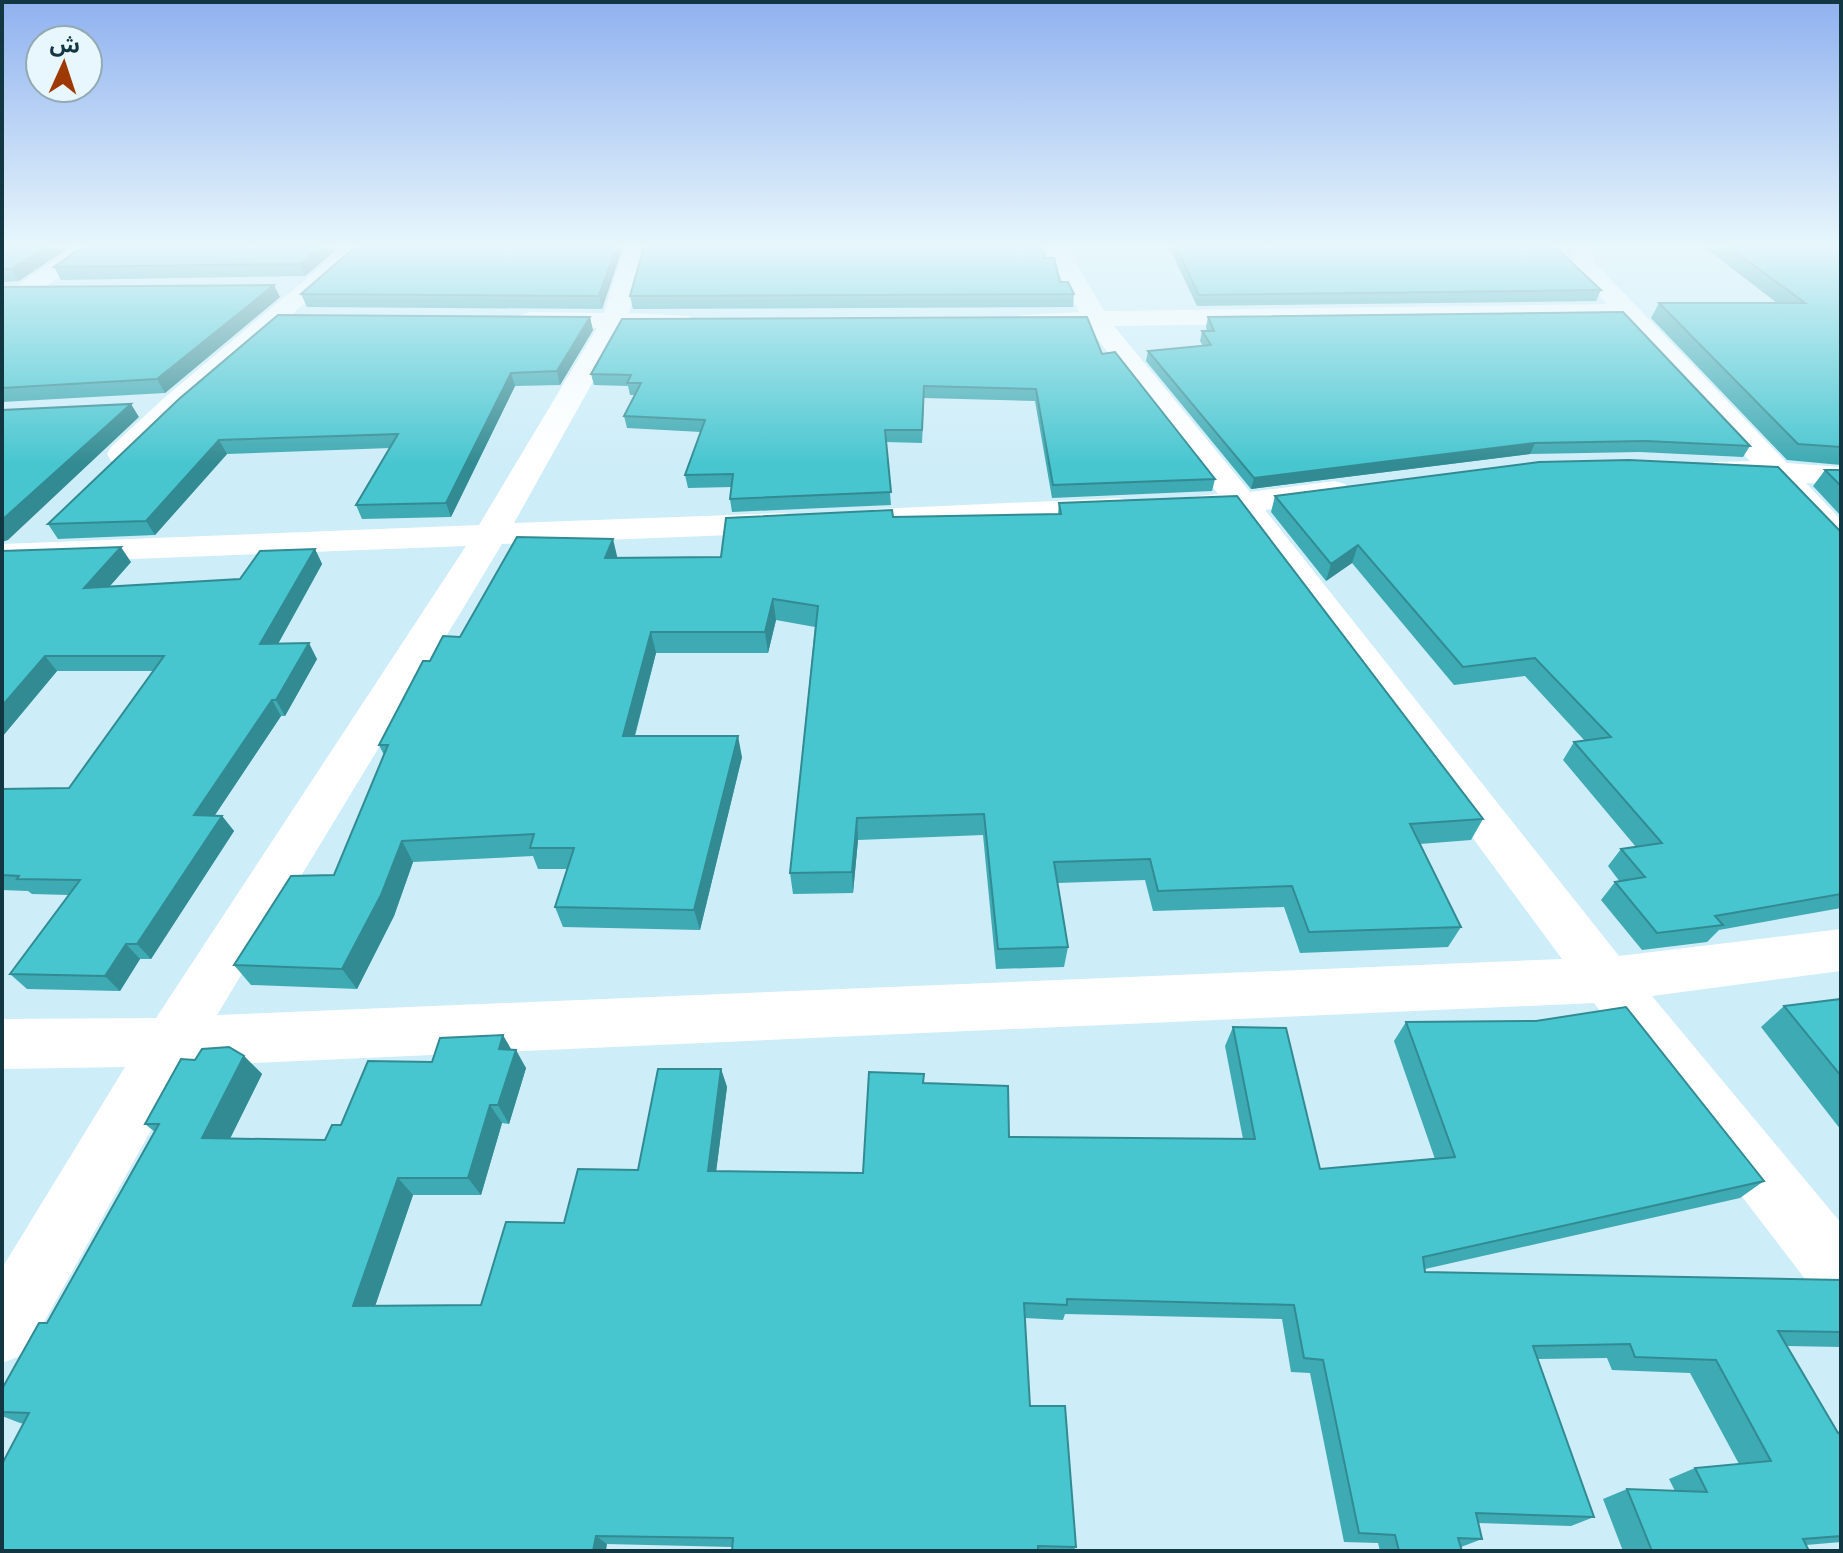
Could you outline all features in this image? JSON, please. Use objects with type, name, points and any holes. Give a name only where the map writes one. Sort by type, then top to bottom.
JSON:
[{"type":"street","points":[[100,475],[174,404],[272,319]]},
{"type":"street","points":[[1003,320],[1127,319]]},
{"type":"street","points":[[1634,319],[1841,540]]},
{"type":"street","points":[[507,320],[708,321]]},
{"type":"street","points":[[1096,320],[1302,578],[1607,980],[1841,1273]]},
{"type":"street","points":[[2,1330],[171,1042],[489,537],[614,321]]},
{"type":"street","points":[[127,406],[174,404]]},
{"type":"street","points":[[1690,466],[1841,476]]},
{"type":"street","points":[[10,554],[489,537],[1240,503],[1363,487]]},
{"type":"street","points":[[10,554],[49,524]]},
{"type":"street","points":[[2,1044],[171,1042],[1607,980],[1841,950]]},
{"type":"building","points":[[2,319],[231,319],[157,379],[2,388]]},
{"type":"building","points":[[273,319],[588,319],[557,371],[511,373],[446,503],[356,505],[398,434],[219,440],[146,521],[48,524],[179,399]]},
{"type":"building","points":[[622,319],[1088,319],[1102,354],[1115,352],[1215,479],[1053,485],[1036,389],[924,386],[922,430],[885,430],[891,492],[730,499],[733,474],[685,475],[705,420],[624,416],[641,383],[627,383],[631,375],[591,374]]},
{"type":"building","points":[[1209,319],[1630,319],[1750,446],[1646,441],[1535,443],[1254,478],[1148,351],[1211,345],[1202,331],[1214,331]]},
{"type":"building","points":[[1675,319],[1841,319],[1841,447],[1798,444]]},
{"type":"building","points":[[131,404],[2,520],[2,410]]},
{"type":"building","points":[[1629,460],[1778,467],[1841,532],[1841,894],[1715,916],[1723,925],[1657,933],[1615,882],[1645,877],[1621,849],[1662,843],[1574,742],[1611,737],[1535,658],[1463,667],[1358,545],[1331,564],[1275,496],[1539,462]]},
{"type":"building","points":[[1825,470],[1841,470],[1841,486]]},
{"type":"building","points":[[1237,496],[1483,819],[1410,824],[1461,927],[1309,932],[1292,886],[1158,891],[1150,859],[1054,862],[1068,947],[998,949],[984,814],[857,818],[852,872],[790,873],[818,606],[773,599],[765,632],[651,632],[623,736],[738,736],[694,910],[555,907],[574,848],[530,848],[534,834],[402,841],[381,895],[342,969],[234,965],[291,876],[334,875],[388,745],[379,745],[423,661],[430,661],[443,636],[460,637],[517,537],[613,539],[605,558],[721,557],[726,518],[892,510],[893,517],[1061,514],[1059,503]]},
{"type":"building","points":[[121,547],[84,588],[240,579],[260,551],[315,549],[260,644],[309,643],[276,700],[272,700],[194,815],[222,816],[137,944],[126,944],[105,976],[10,974],[80,880],[17,879],[19,876],[2,875],[2,789],[69,788],[164,656],[45,656],[2,706],[2,551]]},
{"type":"building","points":[[1841,999],[1841,1076],[1784,1006]]},
{"type":"building","points":[[1626,1007],[1764,1181],[1423,1257],[1425,1272],[1841,1280],[1841,1332],[1778,1331],[1838,1433],[1841,1432],[1841,1536],[1803,1539],[1809,1551],[1652,1551],[1627,1489],[1707,1492],[1695,1468],[1771,1461],[1716,1360],[1635,1357],[1630,1344],[1533,1346],[1594,1517],[1476,1513],[1482,1539],[1458,1538],[1462,1551],[1399,1551],[1395,1535],[1359,1533],[1323,1360],[1304,1358],[1294,1305],[1067,1299],[1067,1305],[1024,1303],[1030,1406],[1065,1406],[1076,1547],[1038,1546],[1038,1551],[732,1551],[733,1538],[596,1536],[593,1551],[2,1551],[2,1464],[29,1413],[2,1412],[2,1389],[39,1323],[47,1323],[159,1124],[145,1124],[181,1059],[195,1060],[202,1049],[229,1047],[244,1056],[202,1138],[325,1140],[332,1125],[341,1125],[368,1061],[432,1062],[440,1038],[503,1035],[499,1049],[516,1050],[498,1105],[490,1105],[468,1178],[398,1178],[353,1306],[481,1305],[506,1222],[564,1223],[578,1169],[638,1170],[658,1069],[721,1069],[708,1171],[863,1173],[869,1072],[924,1074],[923,1083],[1008,1086],[1009,1137],[1255,1139],[1233,1027],[1286,1028],[1320,1169],[1455,1157],[1406,1022],[1536,1021]]}]
